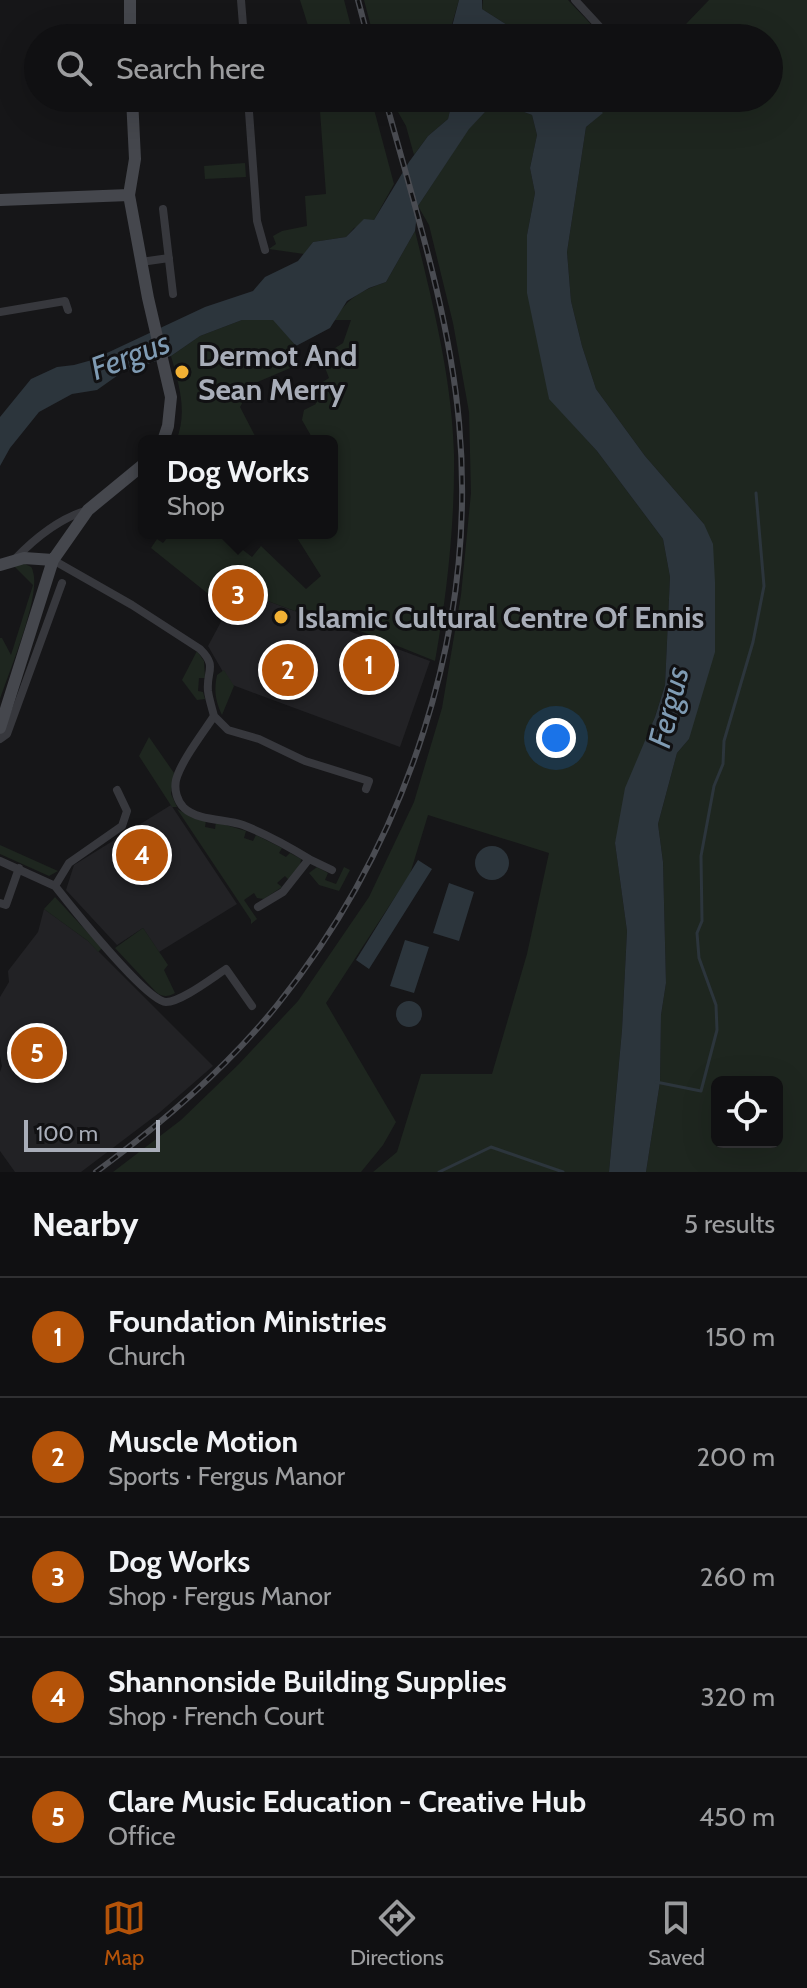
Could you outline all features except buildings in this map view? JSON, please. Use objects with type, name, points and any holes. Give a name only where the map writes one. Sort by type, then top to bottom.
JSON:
[{"type":"main road","points":[[130,0],[130,24]]},
{"type":"main road","points":[[133,112],[135,159],[129,195],[154,323],[166,366],[171,407],[164,435]]},
{"type":"main road","points":[[0,200],[129,195]]},
{"type":"main road","points":[[0,728],[42,615],[53,560],[88,510],[138,469]]},
{"type":"main road","points":[[0,565],[30,558],[53,560]]},
{"type":"street","points":[[241,0],[243,24]]},
{"type":"street","points":[[575,0],[597,24]]},
{"type":"street","points":[[249,112],[257,221],[265,250]]},
{"type":"street","points":[[163,209],[173,294]]},
{"type":"street","points":[[141,262],[169,258]]},
{"type":"street","points":[[0,312],[65,301],[68,310]]},
{"type":"street","points":[[14,561],[29,544],[73,514],[88,510]]},
{"type":"street","points":[[53,560],[132,605],[200,649],[212,667],[208,691],[214,716],[228,730],[259,739],[305,761],[369,781],[366,789]]},
{"type":"street","points":[[0,739],[7,734],[42,615],[62,583]]},
{"type":"street","points":[[214,716],[179,773],[175,790],[179,801],[194,814],[241,824],[332,870]]},
{"type":"street","points":[[55,886],[69,863],[122,826],[127,811],[117,790]]},
{"type":"street","points":[[258,907],[283,892],[309,859]]},
{"type":"street","points":[[0,861],[55,886],[153,998],[166,1002],[178,998],[226,969],[252,1006]]},
{"type":"street","points":[[16,909],[3,904],[19,868]]},
{"type":"shaded area","points":[[300,0],[344,0],[350,24],[308,24]]},
{"type":"shaded area","points":[[364,0],[459,0],[452,24],[370,24]]},
{"type":"shaded area","points":[[483,0],[568,0],[591,24],[506,24],[482,9]]},
{"type":"shaded area","points":[[709,0],[807,0],[807,1172],[646,1172],[660,1082],[661,1015],[666,983],[663,862],[658,824],[677,753],[689,739],[704,524],[645,456],[596,389],[582,346],[571,301],[567,252],[586,127],[601,112],[783,112],[783,24],[686,24]]},
{"type":"shaded area","points":[[320,112],[375,112],[394,184],[374,220],[354,228],[346,237],[313,242],[304,254],[269,249],[276,244],[273,236],[307,226],[305,196],[326,194]]},
{"type":"shaded area","points":[[398,112],[450,112],[448,119],[428,136],[414,155],[406,126]]},
{"type":"shaded area","points":[[485,112],[524,112],[532,115],[537,135],[530,168],[535,193],[527,235],[549,398],[597,451],[663,539],[670,577],[665,685],[615,843],[627,931],[609,1172],[373,1172],[397,1152],[421,1074],[492,1074],[527,954],[549,853],[428,815],[410,874],[326,1003],[396,1122],[383,1145],[361,1172],[113,1172],[181,1120],[298,1001],[369,897],[414,802],[442,708],[461,595],[471,493],[469,412],[453,323],[429,225],[418,206],[469,128]]},
{"type":"shaded area","points":[[245,163],[246,177],[205,179],[204,166]]},
{"type":"shaded area","points":[[415,231],[446,370],[454,454],[449,558],[435,661],[298,606],[295,611],[238,590],[227,609],[151,548],[157,539],[163,543],[166,539],[229,539],[252,557],[261,546],[306,589],[321,576],[298,539],[338,539],[338,435],[311,435],[302,420],[304,410],[316,404],[310,390],[329,378],[321,357],[343,343],[351,320],[334,320],[356,296],[386,282]]},
{"type":"shaded area","points":[[242,320],[274,320],[296,346],[295,366],[253,384],[240,407],[254,435],[178,435],[182,409],[171,356],[200,336]]},
{"type":"shaded area","points":[[25,564],[33,570],[34,583],[32,598],[0,699],[0,638],[11,655],[33,585],[14,566]]},
{"type":"shaded area","points":[[238,590],[430,661],[400,747],[230,684],[208,646]]},
{"type":"shaded area","points":[[197,651],[204,661],[205,678],[199,678],[198,691],[203,692],[205,699],[197,700],[182,680]]},
{"type":"shaded area","points":[[224,670],[234,686],[222,715],[216,685],[217,675]]},
{"type":"shaded area","points":[[149,737],[174,773],[171,794],[177,807],[172,807],[139,756]]},
{"type":"shaded area","points":[[171,805],[237,904],[159,952],[143,928],[117,945],[66,890],[74,865]]},
{"type":"shaded area","points":[[177,809],[191,817],[206,820],[205,827],[215,829],[216,822],[246,831],[244,838],[253,841],[256,835],[282,848],[279,853],[286,857],[290,853],[301,859],[300,867],[289,880],[285,876],[277,883],[282,887],[264,899],[257,898],[254,893],[244,900],[257,919],[251,924],[251,920]]},
{"type":"shaded area","points":[[0,845],[58,871],[49,876],[0,854]]},
{"type":"shaded area","points":[[317,867],[328,873],[325,880],[336,884],[344,867],[350,870],[339,891],[319,885],[309,873]]},
{"type":"shaded area","points":[[55,897],[102,948],[98,952],[44,909]]},
{"type":"shaded area","points":[[44,909],[88,941],[213,1066],[159,1113],[81,1172],[15,1172],[0,1151],[0,997],[9,982],[8,971],[38,932]]},
{"type":"shaded area","points":[[143,928],[168,965],[164,970],[175,993],[163,996],[156,992],[115,948]]},
{"type":"water","points":[[459,0],[482,0],[482,9],[506,24],[453,24]]},
{"type":"water","name":"Fergus","points":[[450,112],[485,112],[469,129],[418,206],[415,231],[386,282],[347,301],[330,328],[296,346],[273,320],[242,320],[200,336],[171,356],[121,373],[97,390],[72,394],[39,412],[10,448],[0,466],[0,417],[31,379],[57,367],[92,360],[205,307],[253,291],[265,277],[298,261],[313,242],[346,237],[364,219],[374,220],[428,136],[448,119]]},
{"type":"water","name":"Fergus","points":[[524,112],[603,113],[586,127],[567,252],[571,301],[582,346],[596,389],[645,456],[704,524],[713,544],[715,652],[689,739],[677,753],[658,824],[663,862],[666,983],[661,1015],[660,1082],[646,1172],[609,1172],[627,931],[615,843],[625,788],[665,685],[670,577],[663,539],[597,451],[549,399],[527,293],[527,235],[535,193],[530,168],[537,135],[532,115]]},
{"type":"water","points":[[492,846],[504,851],[509,863],[504,875],[492,880],[480,875],[475,863],[480,851]]},
{"type":"water","points":[[418,860],[432,869],[369,969],[356,960]]},
{"type":"water","points":[[449,883],[474,892],[459,941],[433,933]]},
{"type":"water","points":[[405,940],[429,947],[414,993],[390,986]]},
{"type":"water","points":[[409,1001],[418,1005],[422,1014],[418,1023],[409,1027],[400,1023],[396,1014],[400,1005]]},
{"type":"waterway","points":[[656,1082],[701,1091],[717,1030],[716,1005],[699,958],[697,933],[702,921],[701,856],[714,786],[723,764],[724,741],[753,642],[764,586],[756,493]]},
{"type":"waterway","points":[[439,1172],[491,1147],[563,1172]]},
{"type":"railway","points":[[358,0],[364,24]]},
{"type":"railway","points":[[96,1172],[192,1094],[237,1051],[278,1004],[324,941],[363,874],[397,804],[424,730],[444,655],[457,578],[462,500],[459,422],[439,299],[389,112]]},
{"type":"place","name":"Dermot And Sean Merry","points":[[182,372]]},
{"type":"place","name":"Dog Works","points":[[238,595]]},
{"type":"place","name":"Islamic Cultural Centre Of Ennis","points":[[281,617]]},
{"type":"place","name":"Foundation Ministries","points":[[369,665]]},
{"type":"place","name":"Muscle Motion","points":[[288,670]]},
{"type":"place","name":"Shannonside Building Supplies","points":[[142,855]]},
{"type":"place","name":"Clare Music Education - Creative Hub","points":[[37,1053]]}]
